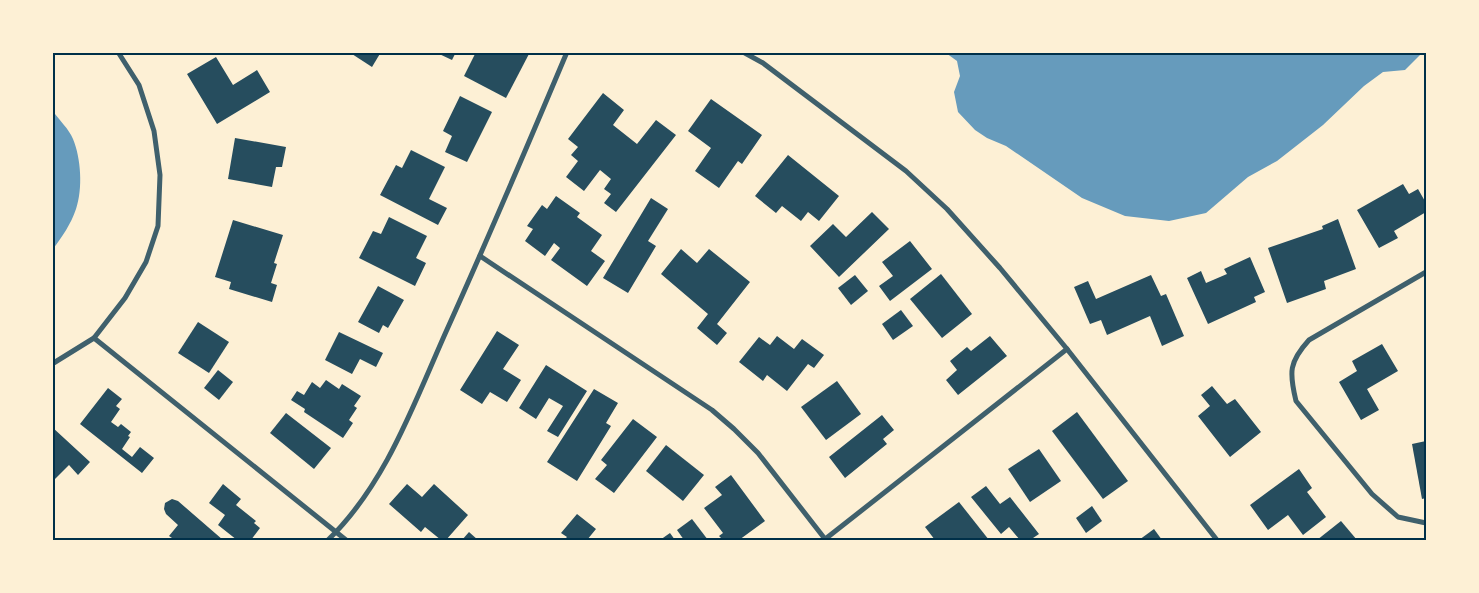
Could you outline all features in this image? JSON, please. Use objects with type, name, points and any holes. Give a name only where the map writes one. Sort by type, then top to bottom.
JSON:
[{"type":"street","points":[[52,364],[94,338],[125,298],[146,262],[158,226],[160,175],[154,130],[139,85],[118,52]]},
{"type":"street","points":[[328,540],[368,492],[400,437],[567,52]]},
{"type":"street","points":[[743,52],[763,63],[906,171],[947,209],[1000,268],[1067,349],[1217,540]]},
{"type":"street","points":[[480,256],[712,410],[758,453],[824,540],[1067,349]]},
{"type":"street","points":[[1426,272],[1309,340],[1298,352],[1291,367],[1292,386],[1296,400],[1372,494],[1398,517],[1426,523]]},
{"type":"street","points":[[94,338],[346,540]]},
{"type":"water","points":[[946,53],[1422,53],[1405,70],[1383,72],[1364,86],[1323,125],[1277,161],[1248,177],[1206,213],[1169,221],[1125,216],[1082,198],[1006,146],[987,138],[975,130],[958,112],[954,92],[960,76],[957,61]]},
{"type":"water","points":[[53,111],[71,135],[76,147],[80,174],[80,192],[74,215],[53,249]]},
{"type":"building","points":[[353,52],[381,52],[372,67],[352,54]]},
{"type":"building","points":[[435,52],[456,52],[452,60]]},
{"type":"building","points":[[476,52],[530,52],[506,98],[464,76]]},
{"type":"building","points":[[216,57],[233,85],[257,70],[270,92],[217,124],[187,74]]},
{"type":"building","points":[[603,93],[624,110],[613,125],[637,144],[656,120],[676,135],[616,212],[604,203],[611,194],[604,189],[611,179],[600,170],[584,191],[566,177],[578,161],[571,155],[578,147],[568,139]]},
{"type":"building","points":[[460,96],[492,112],[467,162],[445,152],[452,136],[443,131]]},
{"type":"building","points":[[711,99],[762,135],[742,164],[738,161],[719,188],[695,171],[711,148],[688,131]]},
{"type":"building","points":[[235,138],[286,147],[282,167],[276,167],[272,187],[228,179]]},
{"type":"building","points":[[411,150],[445,167],[429,199],[447,208],[438,225],[380,195],[396,165],[402,168]]},
{"type":"building","points":[[788,155],[839,196],[819,221],[808,212],[801,221],[782,206],[776,213],[755,196]]},
{"type":"building","points":[[1403,184],[1409,194],[1418,189],[1426,203],[1426,212],[1394,231],[1398,238],[1379,248],[1357,210]]},
{"type":"building","points":[[556,196],[580,213],[577,217],[602,235],[591,251],[605,261],[587,286],[551,260],[560,248],[554,243],[545,256],[525,241],[533,229],[527,226],[542,205],[547,209]]},
{"type":"building","points":[[651,198],[668,209],[648,241],[656,246],[628,293],[603,278]]},
{"type":"building","points":[[872,212],[889,229],[839,277],[810,246],[833,224],[846,237]]},
{"type":"building","points":[[389,217],[427,236],[416,258],[426,263],[415,286],[359,258],[373,231],[381,234]]},
{"type":"building","points":[[1338,219],[1356,269],[1324,281],[1326,289],[1287,303],[1268,248],[1323,229],[1322,226]]},
{"type":"building","points":[[233,220],[283,235],[274,263],[277,264],[271,283],[277,285],[272,302],[229,289],[231,282],[215,277]]},
{"type":"building","points":[[910,241],[932,269],[890,301],[879,286],[893,276],[882,262]]},
{"type":"building","points":[[681,249],[697,263],[709,249],[750,282],[717,324],[727,333],[717,345],[697,328],[708,314],[661,274]]},
{"type":"building","points":[[1250,257],[1265,292],[1254,297],[1256,302],[1208,324],[1187,278],[1201,271],[1206,283],[1227,274],[1224,269]]},
{"type":"building","points":[[941,274],[972,314],[942,338],[910,299]]},
{"type":"building","points":[[855,275],[868,291],[851,305],[838,288]]},
{"type":"building","points":[[1151,275],[1161,296],[1166,294],[1184,336],[1162,346],[1150,316],[1107,335],[1101,320],[1090,324],[1074,287],[1088,281],[1096,299]]},
{"type":"building","points":[[378,286],[404,300],[388,328],[383,325],[379,333],[358,322]]},
{"type":"building","points":[[901,310],[913,326],[893,340],[882,324]]},
{"type":"building","points":[[198,322],[229,342],[209,373],[178,353]]},
{"type":"building","points":[[497,331],[519,345],[503,369],[521,380],[507,402],[490,392],[482,404],[460,390]]},
{"type":"building","points":[[339,332],[383,353],[376,367],[360,359],[352,374],[325,360]]},
{"type":"building","points":[[777,336],[794,349],[802,339],[824,355],[814,368],[808,364],[787,391],[767,375],[763,381],[739,362],[759,337],[770,345]]},
{"type":"building","points":[[990,336],[1007,356],[958,395],[946,380],[957,370],[950,361],[967,347],[971,351]]},
{"type":"building","points":[[1382,344],[1398,371],[1367,389],[1379,410],[1361,420],[1339,382],[1357,371],[1352,361]]},
{"type":"building","points":[[546,365],[587,391],[558,437],[547,431],[563,406],[549,398],[536,419],[519,408]]},
{"type":"building","points":[[218,370],[233,382],[219,400],[204,388]]},
{"type":"building","points":[[326,380],[339,389],[342,384],[361,396],[354,406],[357,408],[349,420],[353,423],[343,438],[304,412],[305,409],[291,400],[297,391],[304,395],[312,382],[320,388]]},
{"type":"building","points":[[837,381],[861,414],[826,440],[801,407]]},
{"type":"building","points":[[1212,386],[1227,404],[1235,399],[1261,432],[1230,457],[1198,416],[1210,406],[1201,395]]},
{"type":"building","points":[[108,388],[122,399],[116,406],[120,409],[111,422],[118,427],[121,424],[131,432],[122,449],[132,457],[140,447],[154,458],[142,473],[80,424]]},
{"type":"building","points":[[594,389],[618,403],[606,423],[611,426],[577,481],[547,462]]},
{"type":"building","points":[[1077,412],[1128,481],[1103,499],[1052,431]]},
{"type":"building","points":[[286,413],[331,448],[314,469],[270,433]]},
{"type":"building","points":[[882,415],[894,430],[883,439],[887,444],[845,478],[829,457]]},
{"type":"building","points":[[633,419],[657,437],[614,493],[595,479],[607,465],[601,460]]},
{"type":"building","points":[[52,427],[90,462],[78,475],[69,465],[52,482]]},
{"type":"building","points":[[1426,441],[1426,498],[1422,499],[1412,444]]},
{"type":"building","points":[[666,445],[704,475],[683,501],[646,471]]},
{"type":"building","points":[[1039,449],[1061,481],[1030,502],[1008,469]]},
{"type":"building","points":[[1299,469],[1312,488],[1307,492],[1326,517],[1303,535],[1288,515],[1268,530],[1250,505]]},
{"type":"building","points":[[731,475],[765,521],[739,540],[723,540],[719,536],[723,533],[704,508],[722,495],[715,487]]},
{"type":"building","points":[[223,484],[241,499],[236,505],[256,521],[254,523],[260,528],[251,540],[237,540],[218,525],[225,515],[209,503]]},
{"type":"building","points":[[407,484],[422,497],[434,484],[468,515],[446,540],[441,540],[425,527],[421,532],[389,504]]},
{"type":"building","points":[[986,486],[1000,504],[1010,497],[1039,534],[1030,540],[1020,540],[1009,527],[1001,534],[971,497]]},
{"type":"building","points":[[172,499],[178,501],[223,540],[175,540],[169,536],[178,525],[166,514],[164,509],[165,503]]},
{"type":"building","points":[[959,502],[989,540],[935,540],[925,527]]},
{"type":"building","points":[[1092,506],[1102,521],[1086,533],[1076,518]]},
{"type":"building","points":[[577,514],[596,529],[587,540],[564,540],[567,537],[561,533]]},
{"type":"building","points":[[692,519],[708,540],[684,540],[677,530]]},
{"type":"building","points":[[1341,521],[1357,540],[1317,540]]},
{"type":"building","points":[[1154,529],[1162,540],[1139,540]]},
{"type":"building","points":[[469,532],[478,540],[462,540]]},
{"type":"building","points":[[670,533],[675,540],[660,540]]}]
